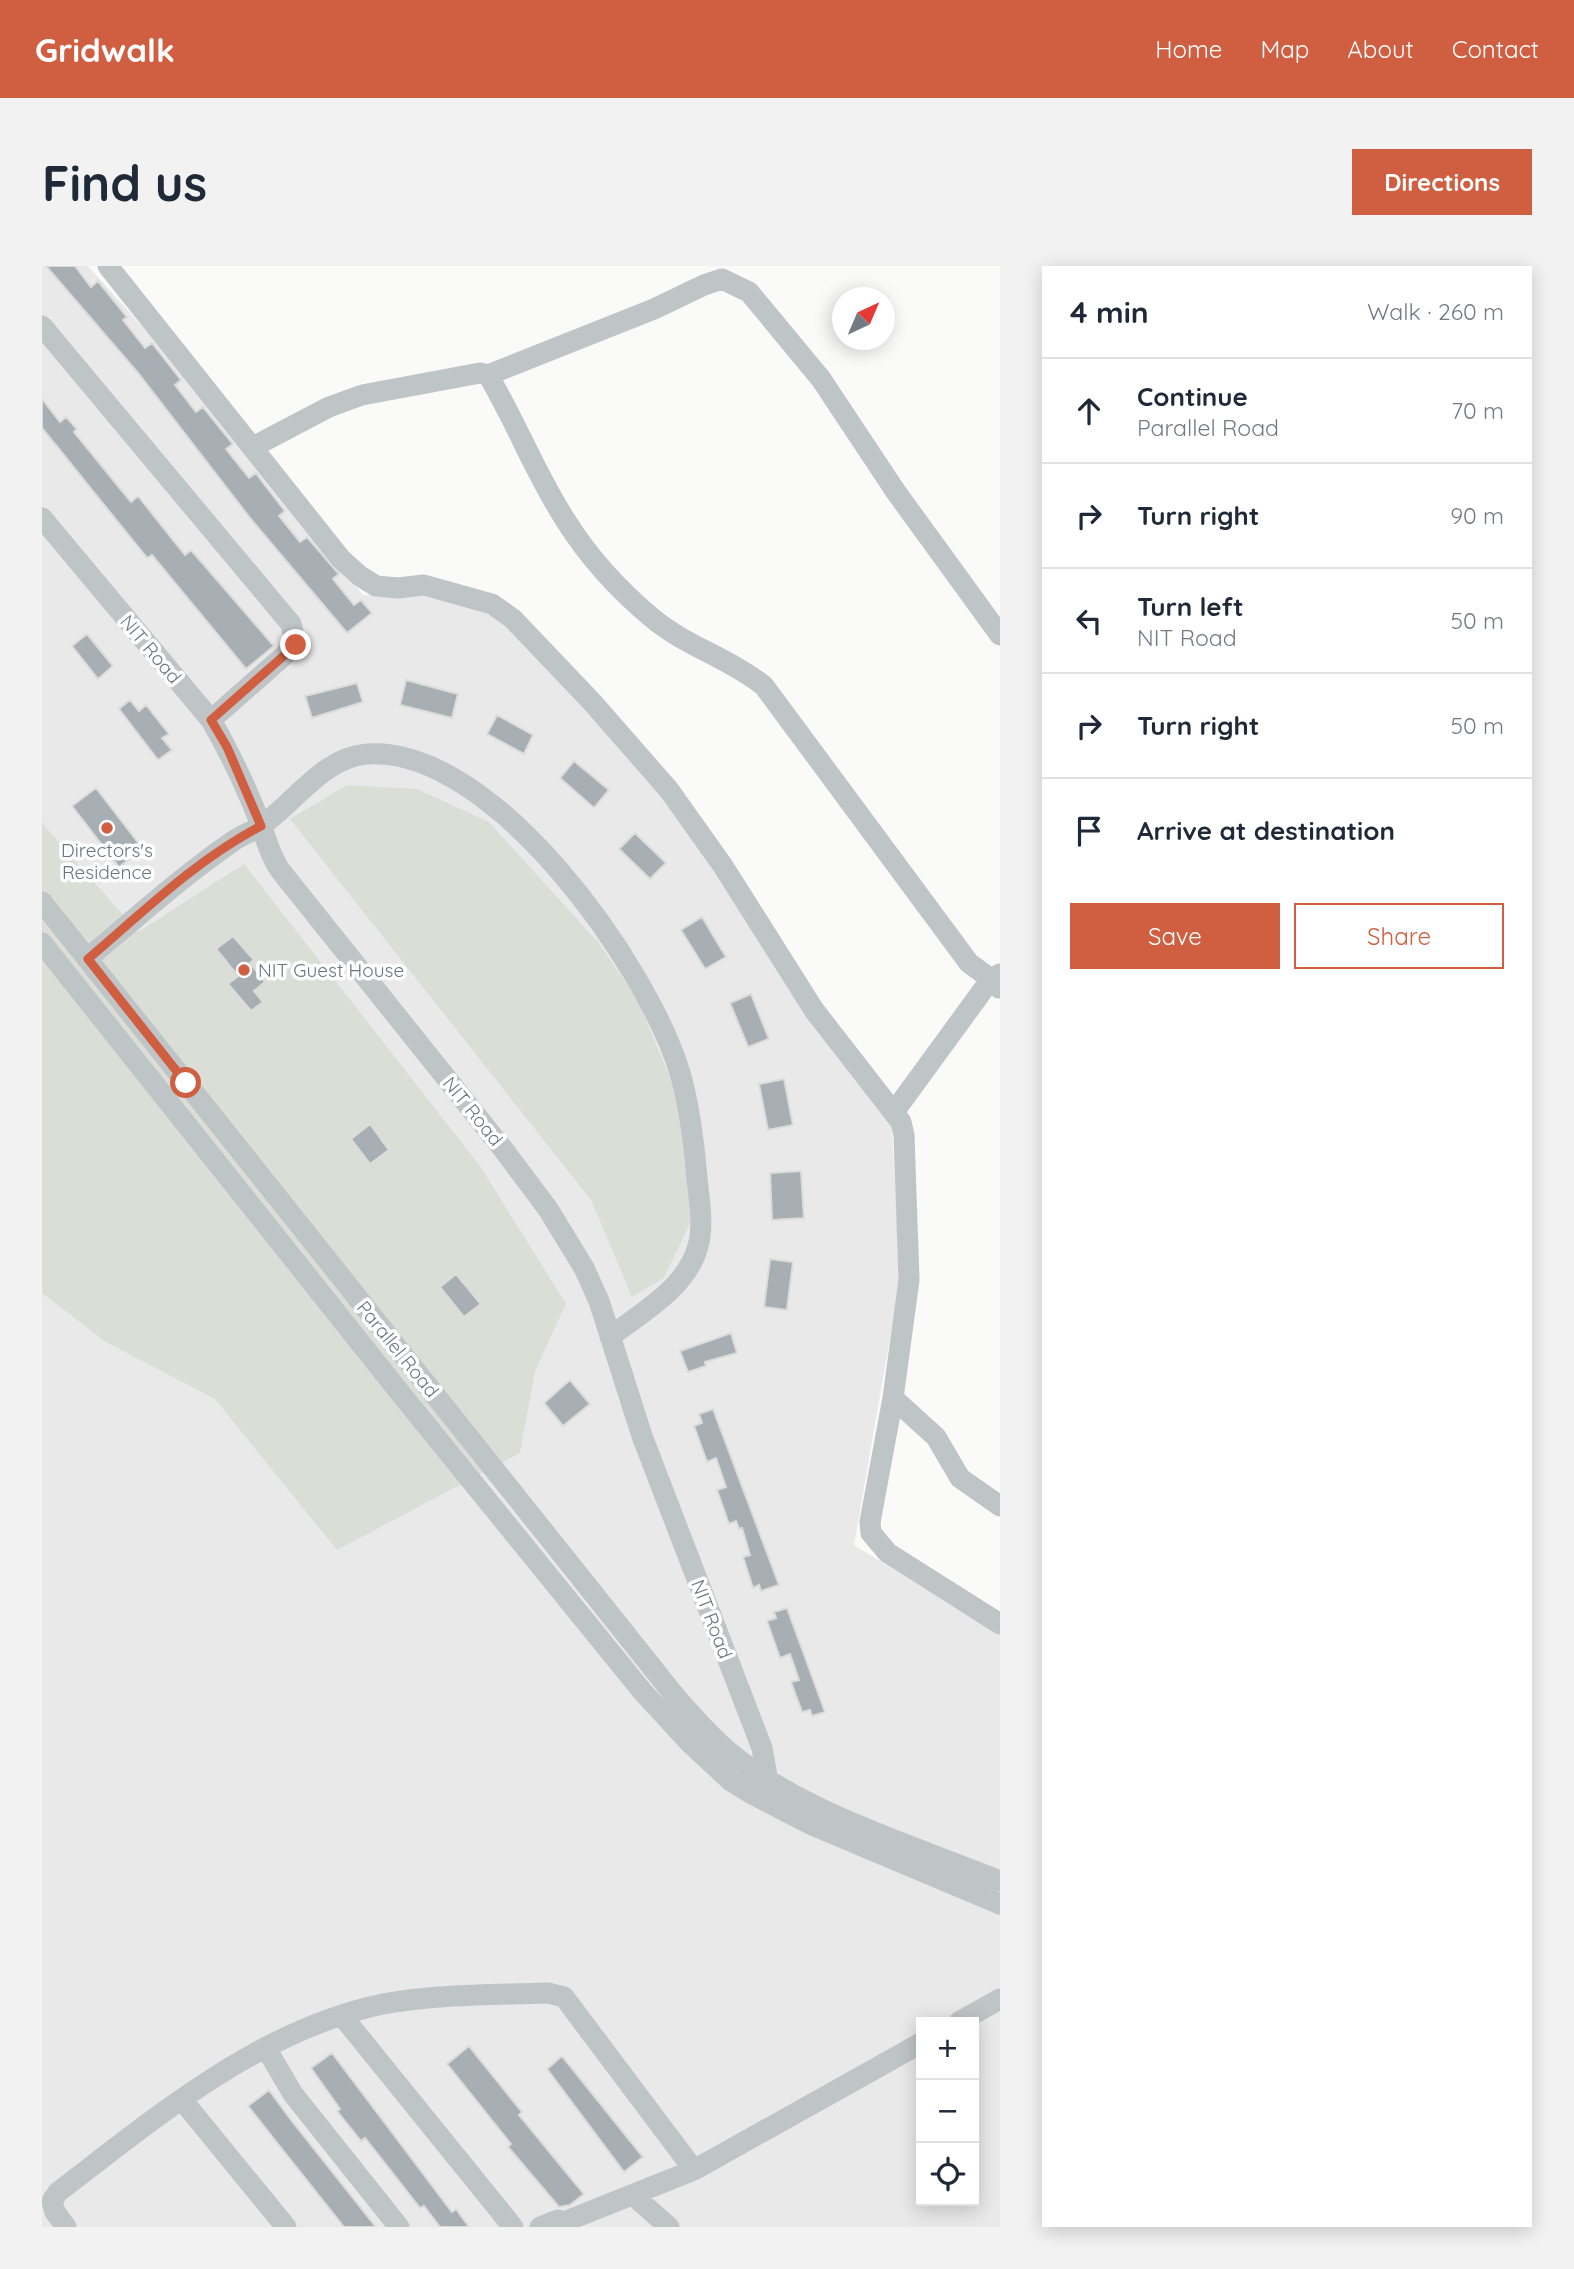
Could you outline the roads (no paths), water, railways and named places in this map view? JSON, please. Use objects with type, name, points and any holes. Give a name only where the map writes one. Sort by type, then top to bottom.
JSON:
[{"type":"street","points":[[108,266],[341,559],[376,586],[398,588],[424,585],[492,604],[513,619],[600,711],[668,790],[723,866],[814,1010],[894,1112],[904,1135],[909,1280],[893,1398],[874,1494],[871,1533],[888,1553],[1000,1624]]},
{"type":"street","points":[[253,447],[329,407],[362,395],[480,373],[488,375],[654,309],[704,285],[722,279],[734,282],[749,292],[821,379],[896,492],[1000,635]]},
{"type":"street","points":[[42,326],[291,624],[296,645],[211,720]]},
{"type":"street","points":[[488,375],[566,521],[600,565],[650,616],[676,635],[723,657],[764,686],[969,963],[997,981],[894,1112]]},
{"type":"street","name":"NIT Road","points":[[42,518],[211,720],[227,747],[261,826],[268,853],[503,1149],[548,1209],[584,1268],[599,1301],[642,1436],[762,1748],[772,1804]]},
{"type":"street","points":[[88,959],[190,872],[234,840],[261,826],[324,772],[346,759],[366,754],[413,760],[453,779],[490,802],[535,843],[592,912],[634,975],[663,1030],[679,1072],[693,1133],[700,1205],[699,1243],[691,1266],[676,1285],[610,1337]]},
{"type":"street","name":"Parallel Road","points":[[42,902],[675,1696],[707,1732],[769,1780]]},
{"type":"street","name":"Parallel Road","points":[[42,943],[642,1692],[732,1781],[772,1804]]},
{"type":"street","points":[[893,1398],[936,1437],[960,1478],[1000,1506]]},
{"type":"street","points":[[769,1780],[819,1807],[1000,1881]]},
{"type":"street","points":[[772,1804],[810,1824],[1000,1904]]},
{"type":"street","points":[[66,2227],[55,2212],[52,2201],[58,2192],[229,2066],[343,2017],[383,2005],[424,1998],[548,1993],[564,1997],[694,2170]]},
{"type":"street","points":[[968,2017],[1000,1999]]},
{"type":"street","points":[[343,2017],[513,2227]]},
{"type":"street","points":[[540,2227],[558,2220],[564,2222],[694,2170],[916,2046]]},
{"type":"street","points":[[266,2048],[293,2094],[399,2227]]},
{"type":"street","points":[[183,2101],[286,2227]]},
{"type":"street","points":[[634,2196],[669,2227]]},
{"type":"place","name":"Directors's Residence","points":[[107,828]]},
{"type":"place","name":"NIT Guest House","points":[[244,970]]}]
